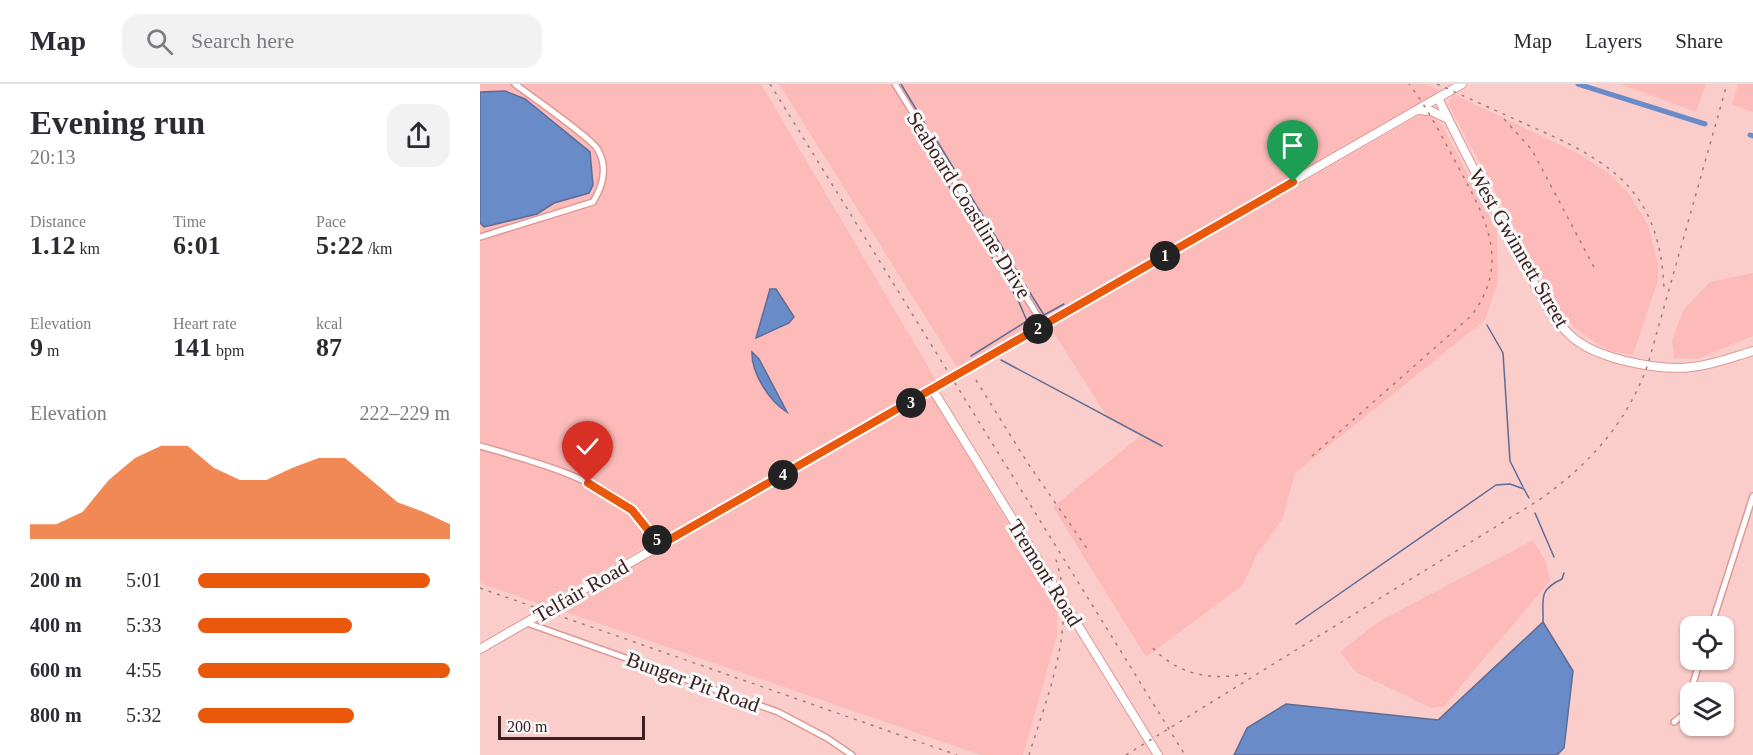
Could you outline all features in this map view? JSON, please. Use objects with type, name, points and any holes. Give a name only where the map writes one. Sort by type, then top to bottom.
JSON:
[{"type":"street","points":[[480,237],[593,202],[600,190],[605,169],[598,148],[515,84]]},
{"type":"street","name":"Seaboard Coastline Drive","points":[[895,84],[1044,326]]},
{"type":"street","name":"Telfair Road","points":[[480,649],[1462,84]]},
{"type":"street","points":[[1417,110],[1431,111],[1446,118],[1451,90]]},
{"type":"street","name":"West Gwinnett Street","points":[[1436,99],[1527,268],[1559,322],[1571,337],[1614,359],[1675,368],[1704,365],[1753,351]]},
{"type":"street","name":"Tremont Road","points":[[933,390],[1158,755]]},
{"type":"street","points":[[480,446],[564,472],[606,493],[632,510],[660,545]]},
{"type":"street","points":[[1715,616],[1753,496]]},
{"type":"street","name":"Bunger Pit Road","points":[[527,623],[778,712],[827,738],[852,755]]},
{"type":"street","points":[[1674,722],[1684,714],[1697,670]]},
{"type":"shaded area","points":[[480,84],[761,84],[936,380],[543,605],[480,583]]},
{"type":"shaded area","points":[[779,84],[1426,84],[1443,92],[958,369]]},
{"type":"shaded area","points":[[1620,84],[1706,84],[1696,112]]},
{"type":"shaded area","points":[[1738,84],[1753,84],[1753,112],[1732,105]]},
{"type":"shaded area","points":[[1453,94],[1579,154],[1612,176],[1629,194],[1648,225],[1658,264],[1658,280],[1633,355],[1610,351],[1594,342],[1575,328],[1559,310],[1448,104]]},
{"type":"shaded area","points":[[1421,114],[1433,115],[1442,125],[1497,231],[1498,281],[1485,320],[1295,473],[1282,520],[1256,556],[1243,585],[1146,657],[1053,507],[1140,436],[1108,418],[1050,327]]},
{"type":"shaded area","points":[[1753,273],[1753,336],[1697,359],[1674,358],[1672,340],[1684,309],[1710,282]]},
{"type":"shaded area","points":[[932,394],[1048,591],[1057,614],[1057,635],[1023,755],[981,755],[557,609]]},
{"type":"shaded area","points":[[1533,540],[1546,562],[1550,581],[1444,706],[1431,708],[1356,672],[1340,652],[1378,622]]},
{"type":"water","points":[[505,91],[525,99],[590,152],[593,185],[589,193],[554,203],[537,214],[484,227],[480,223],[480,92]]},
{"type":"water","points":[[770,289],[776,289],[794,317],[789,323],[756,338]]},
{"type":"water","points":[[752,352],[759,359],[787,412],[768,394],[758,378]]},
{"type":"water","points":[[1543,622],[1573,671],[1564,748],[1557,755],[1234,755],[1247,728],[1286,704],[1438,720]]},
{"type":"waterway","points":[[901,84],[925,124]]},
{"type":"waterway","points":[[1578,84],[1705,124]]},
{"type":"waterway","points":[[906,118],[915,132]]},
{"type":"waterway","points":[[934,136],[954,169]]},
{"type":"waterway","points":[[924,145],[974,228]]},
{"type":"waterway","points":[[962,182],[1016,270]]},
{"type":"waterway","points":[[971,356],[1027,321],[1018,300],[981,239]]},
{"type":"waterway","points":[[1025,285],[1044,315],[1064,304]]},
{"type":"waterway","points":[[1487,325],[1503,353],[1510,461],[1523,487]]},
{"type":"waterway","points":[[1001,360],[1162,446]]},
{"type":"waterway","points":[[1296,624],[1496,485],[1510,484],[1524,489],[1529,498]]},
{"type":"waterway","points":[[1535,513],[1554,557]]},
{"type":"waterway","points":[[1543,622],[1543,596],[1554,583],[1562,579],[1564,573]]},
{"type":"railway","points":[[770,84],[1185,755]]},
{"type":"railway","points":[[1312,456],[1471,316],[1484,295],[1490,275],[1492,256],[1489,236],[1475,198],[1422,102],[1409,84]]},
{"type":"railway","points":[[1437,84],[1586,153],[1627,185],[1642,205],[1653,229],[1661,257],[1664,291]]},
{"type":"railway","points":[[1126,755],[1539,500],[1575,472],[1605,441],[1629,405],[1648,364],[1727,84]]},
{"type":"railway","points":[[1504,119],[1532,150],[1596,271]]},
{"type":"railway","points":[[976,380],[1027,462],[1088,550]]},
{"type":"railway","points":[[1029,755],[1052,681],[1062,630],[1061,579],[1054,554]]},
{"type":"railway","points":[[480,588],[957,755]]},
{"type":"railway","points":[[1153,648],[1174,665],[1186,671],[1212,676],[1252,672]]},
{"type":"route","points":[[588,483],[632,510],[644,522],[660,545],[1293,182]]}]
